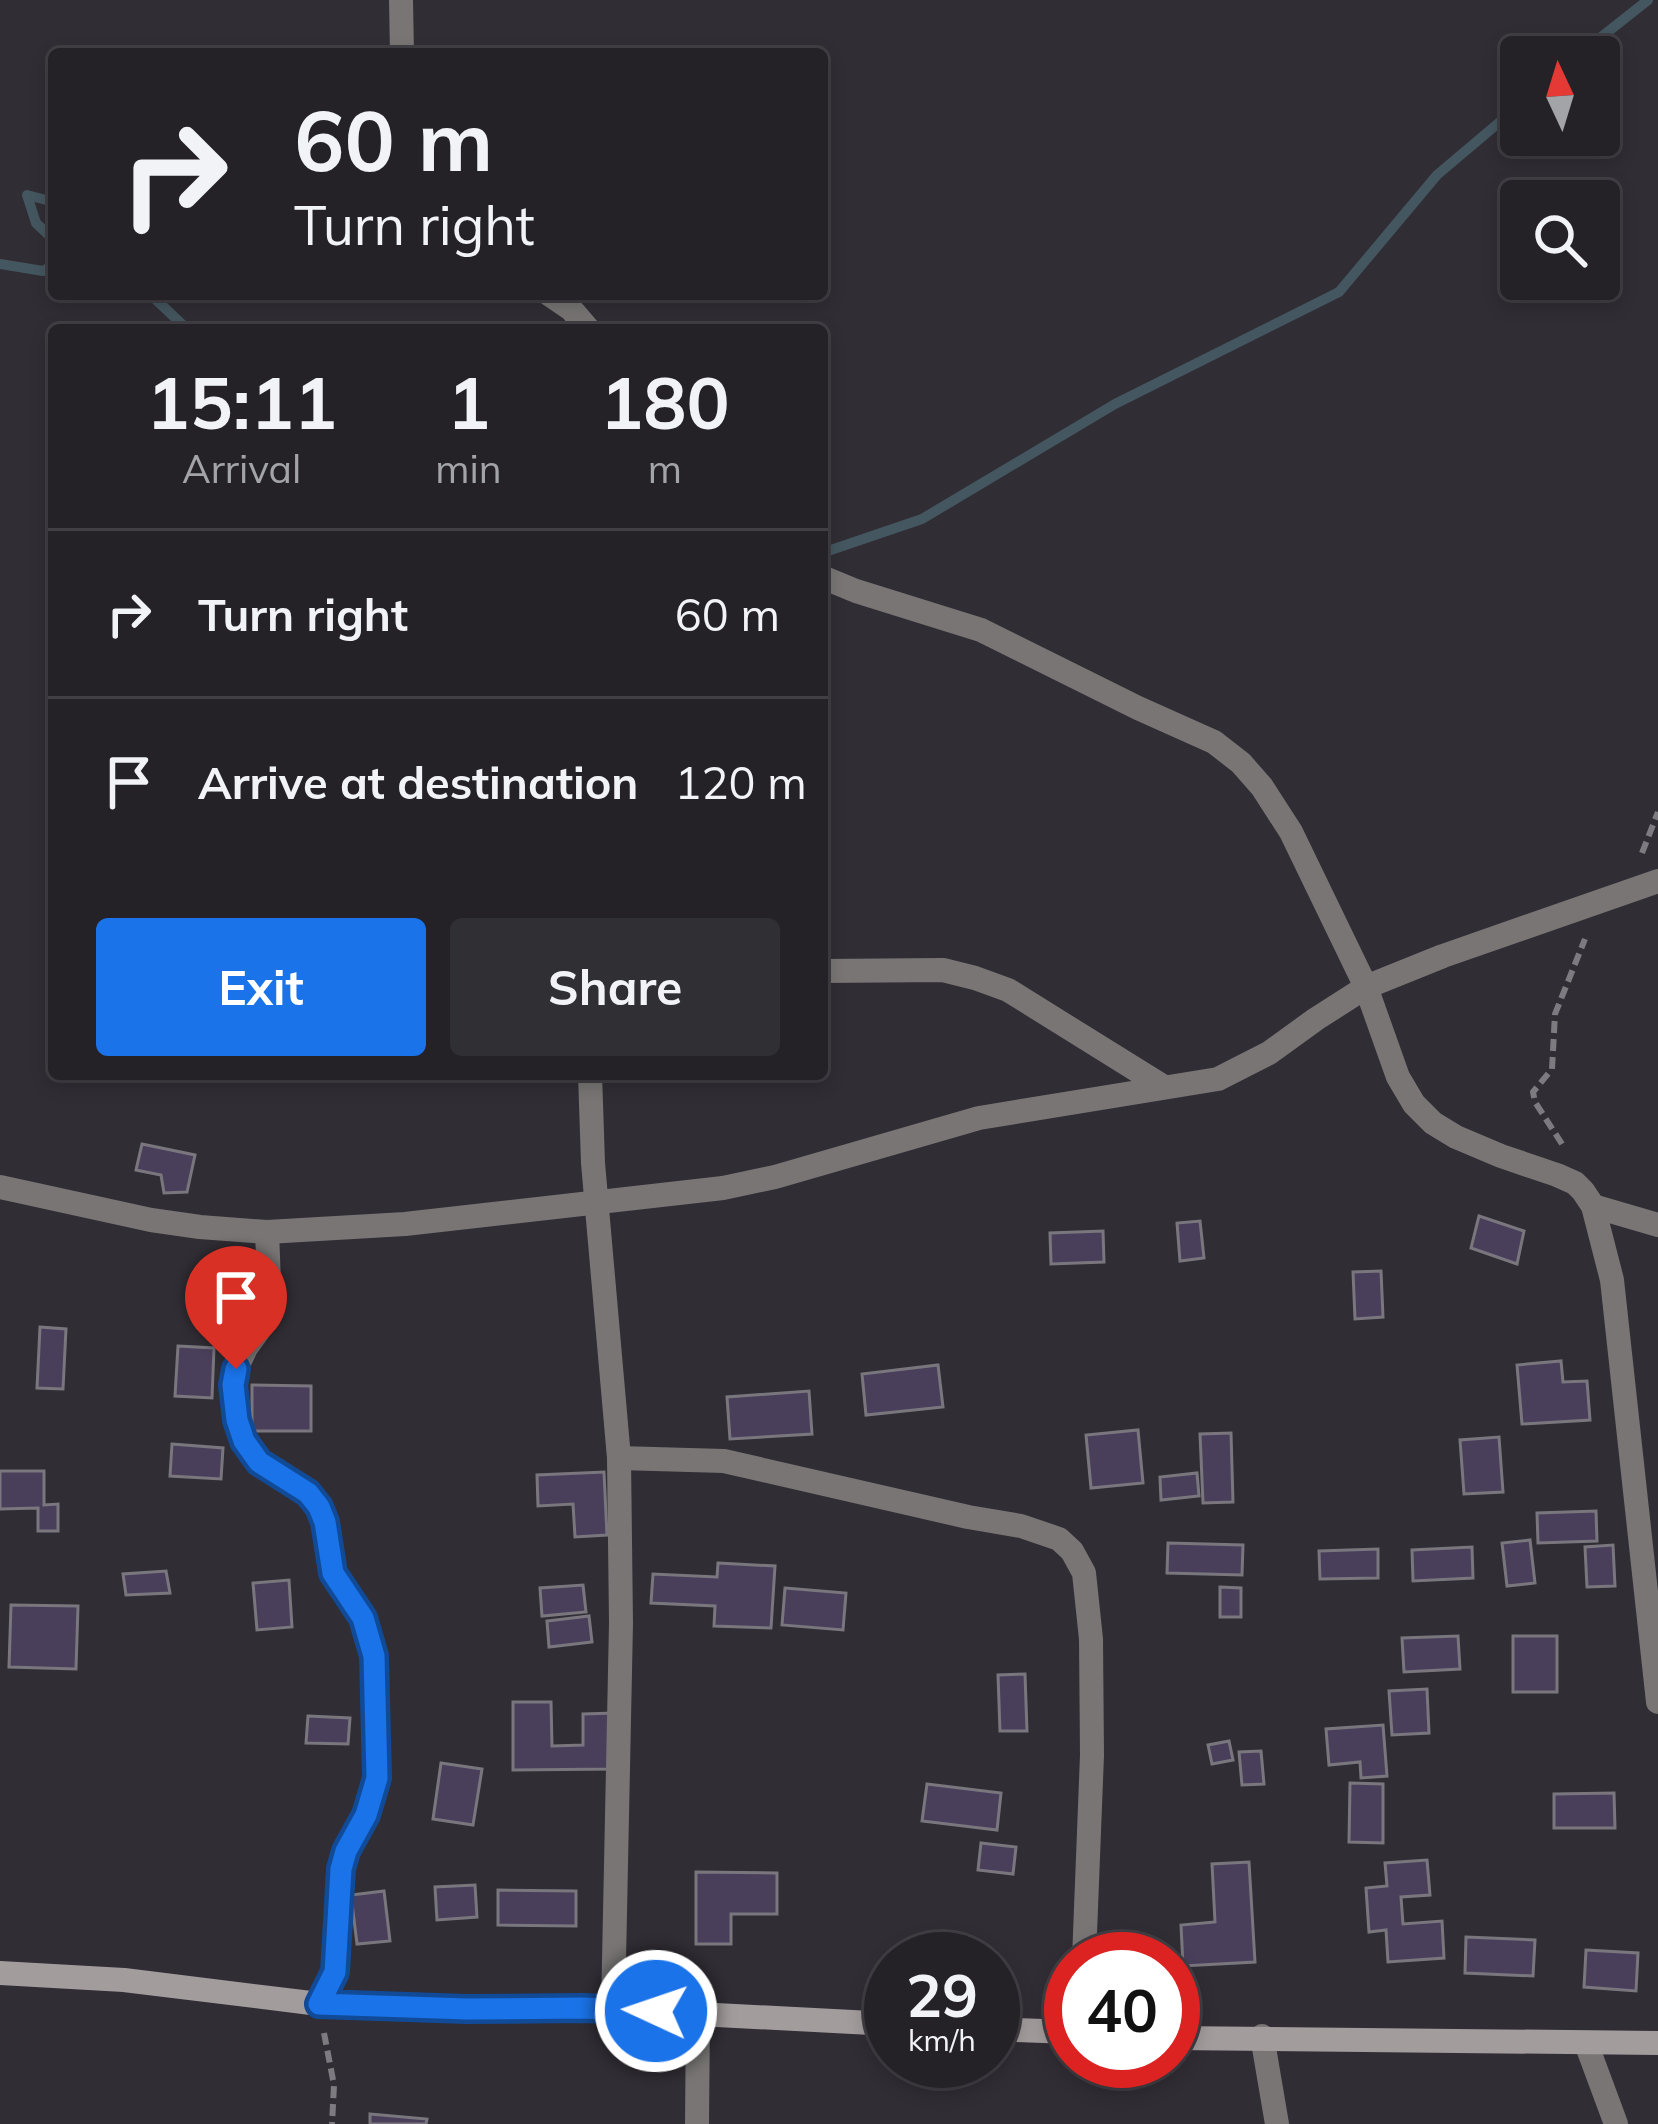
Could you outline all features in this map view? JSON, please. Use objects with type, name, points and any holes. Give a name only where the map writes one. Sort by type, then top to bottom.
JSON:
[{"type":"street","points":[[401,0],[402,48]]},
{"type":"street","points":[[558,300],[584,324]]},
{"type":"street","points":[[828,579],[981,630],[1214,742],[1262,787],[1291,832],[1366,987],[1398,1077],[1414,1104],[1433,1123],[1486,1150],[1575,1184],[1588,1198],[1658,1225]]},
{"type":"street","points":[[0,1187],[151,1220],[267,1232],[405,1224],[723,1188],[979,1118],[1218,1078],[1242,1069],[1366,987],[1658,881]]},
{"type":"street","points":[[828,970],[943,970],[975,978],[1008,990],[1164,1087]]},
{"type":"street","points":[[590,1080],[619,1458],[614,2009]]},
{"type":"street","points":[[1588,1198],[1612,1280],[1658,1702]]},
{"type":"street","points":[[267,1232],[270,1306],[236,1369],[237,1420],[259,1462],[308,1493],[319,1507],[333,1573],[363,1618],[374,1656],[377,1778],[341,1869],[335,1972],[319,2004]]},
{"type":"street","points":[[619,1458],[724,1461],[1022,1526],[1059,1539],[1072,1551],[1084,1573],[1090,1639],[1092,1754],[1085,1932]]},
{"type":"street","points":[[0,1973],[124,1980],[319,2004],[614,2009],[864,2022]]},
{"type":"street","points":[[697,2124],[698,2013]]},
{"type":"street","points":[[1262,2036],[1277,2124]]},
{"type":"street","points":[[1200,2037],[1658,2043]]},
{"type":"street","points":[[1586,2043],[1616,2124]]},
{"type":"path","points":[[1588,1198],[1533,1096],[1552,1069],[1556,1014],[1579,952],[1591,925],[1616,896]]},
{"type":"path","points":[[319,2004],[334,2085],[332,2124]]},
{"type":"building","points":[[142,1144],[195,1155],[187,1192],[164,1193],[161,1175],[136,1170]]},
{"type":"building","points":[[1479,1216],[1524,1231],[1517,1264],[1471,1248]]},
{"type":"building","points":[[1200,1221],[1204,1258],[1180,1261],[1177,1223]]},
{"type":"building","points":[[1103,1231],[1104,1262],[1051,1264],[1050,1233]]},
{"type":"building","points":[[1381,1271],[1383,1317],[1355,1319],[1353,1272]]},
{"type":"building","points":[[40,1327],[66,1329],[63,1389],[37,1388]]},
{"type":"building","points":[[178,1346],[214,1348],[212,1398],[175,1396]]},
{"type":"building","points":[[1561,1361],[1563,1382],[1587,1381],[1590,1420],[1522,1424],[1517,1365]]},
{"type":"building","points":[[938,1365],[943,1407],[866,1415],[862,1374]]},
{"type":"building","points":[[252,1385],[311,1386],[311,1431],[252,1431]]},
{"type":"building","points":[[809,1391],[812,1434],[730,1439],[727,1397]]},
{"type":"building","points":[[1138,1430],[1143,1483],[1091,1488],[1086,1435]]},
{"type":"building","points":[[1231,1433],[1233,1502],[1203,1503],[1200,1434]]},
{"type":"building","points":[[1499,1437],[1503,1492],[1464,1494],[1460,1440]]},
{"type":"building","points":[[172,1444],[223,1448],[221,1479],[170,1476]]},
{"type":"building","points":[[0,1471],[44,1471],[44,1505],[58,1504],[58,1531],[38,1531],[38,1508],[0,1509]]},
{"type":"building","points":[[604,1472],[607,1535],[575,1537],[573,1504],[538,1506],[537,1475]]},
{"type":"building","points":[[1197,1473],[1199,1496],[1161,1500],[1160,1477]]},
{"type":"building","points":[[1596,1511],[1597,1541],[1538,1543],[1537,1513]]},
{"type":"building","points":[[1530,1540],[1535,1583],[1507,1586],[1502,1543]]},
{"type":"building","points":[[1168,1543],[1243,1545],[1242,1575],[1167,1573]]},
{"type":"building","points":[[1613,1545],[1615,1586],[1587,1587],[1585,1547]]},
{"type":"building","points":[[1472,1547],[1473,1578],[1413,1581],[1412,1550]]},
{"type":"building","points":[[1378,1549],[1378,1578],[1320,1579],[1319,1551]]},
{"type":"building","points":[[718,1563],[775,1566],[771,1628],[714,1626],[715,1606],[651,1603],[653,1574],[717,1577]]},
{"type":"building","points":[[166,1571],[170,1593],[126,1595],[123,1574]]},
{"type":"building","points":[[289,1580],[292,1627],[257,1630],[253,1583]]},
{"type":"building","points":[[583,1585],[586,1612],[542,1616],[540,1588]]},
{"type":"building","points":[[1220,1587],[1241,1588],[1241,1617],[1220,1617]]},
{"type":"building","points":[[785,1588],[846,1593],[843,1630],[782,1625]]},
{"type":"building","points":[[11,1605],[78,1606],[76,1669],[9,1667]]},
{"type":"building","points":[[589,1616],[592,1642],[549,1647],[547,1621]]},
{"type":"building","points":[[1458,1636],[1460,1669],[1404,1672],[1402,1638]]},
{"type":"building","points":[[1513,1636],[1557,1636],[1557,1692],[1513,1692]]},
{"type":"building","points":[[1025,1674],[1027,1731],[1000,1731],[998,1675]]},
{"type":"building","points":[[1427,1689],[1429,1733],[1392,1735],[1389,1691]]},
{"type":"building","points":[[513,1702],[551,1702],[552,1746],[583,1745],[583,1714],[614,1713],[614,1769],[513,1770]]},
{"type":"building","points":[[308,1716],[350,1718],[348,1744],[306,1743]]},
{"type":"building","points":[[1383,1725],[1387,1776],[1361,1778],[1360,1762],[1329,1765],[1326,1729]]},
{"type":"building","points":[[1229,1741],[1233,1760],[1212,1764],[1208,1745]]},
{"type":"building","points":[[1261,1751],[1264,1784],[1242,1785],[1239,1752]]},
{"type":"building","points":[[441,1763],[482,1769],[473,1825],[433,1819]]},
{"type":"building","points":[[1350,1783],[1383,1784],[1383,1843],[1349,1842]]},
{"type":"building","points":[[927,1784],[1001,1793],[997,1830],[922,1821]]},
{"type":"building","points":[[1614,1793],[1615,1828],[1554,1828],[1554,1794]]},
{"type":"building","points":[[981,1843],[1016,1847],[1013,1874],[978,1870]]},
{"type":"building","points":[[1427,1860],[1430,1895],[1401,1897],[1403,1924],[1442,1921],[1444,1958],[1388,1962],[1386,1930],[1369,1932],[1366,1888],[1387,1886],[1385,1863]]},
{"type":"building","points":[[1249,1862],[1255,1962],[1200,1965],[1200,1932],[1181,1932],[1181,1925],[1215,1922],[1212,1864]]},
{"type":"building","points":[[696,1872],[777,1873],[777,1914],[731,1914],[731,1944],[696,1944]]},
{"type":"building","points":[[475,1885],[477,1917],[437,1920],[435,1887]]},
{"type":"building","points":[[498,1890],[576,1891],[576,1926],[498,1925]]},
{"type":"building","points":[[384,1891],[390,1941],[357,1944],[351,1895]]},
{"type":"building","points":[[1466,1937],[1535,1940],[1533,1976],[1465,1973]]},
{"type":"building","points":[[1586,1950],[1638,1953],[1636,1991],[1584,1987]]},
{"type":"building","points":[[370,2114],[427,2119],[426,2124],[370,2124]]},
{"type":"waterway","points":[[1603,36],[1648,0]]},
{"type":"waterway","points":[[828,551],[922,519],[1115,404],[1339,292],[1437,175],[1500,122]]},
{"type":"waterway","points":[[48,200],[27,195],[36,223],[48,234]]},
{"type":"waterway","points":[[0,264],[48,268]]},
{"type":"waterway","points":[[156,300],[182,324]]},
{"type":"route","points":[[236,1369],[233,1385],[244,1441],[259,1462],[314,1498],[325,1522],[333,1573],[363,1618],[374,1656],[377,1778],[374,1796],[341,1869],[335,1972],[319,2004],[656,2011]]}]
